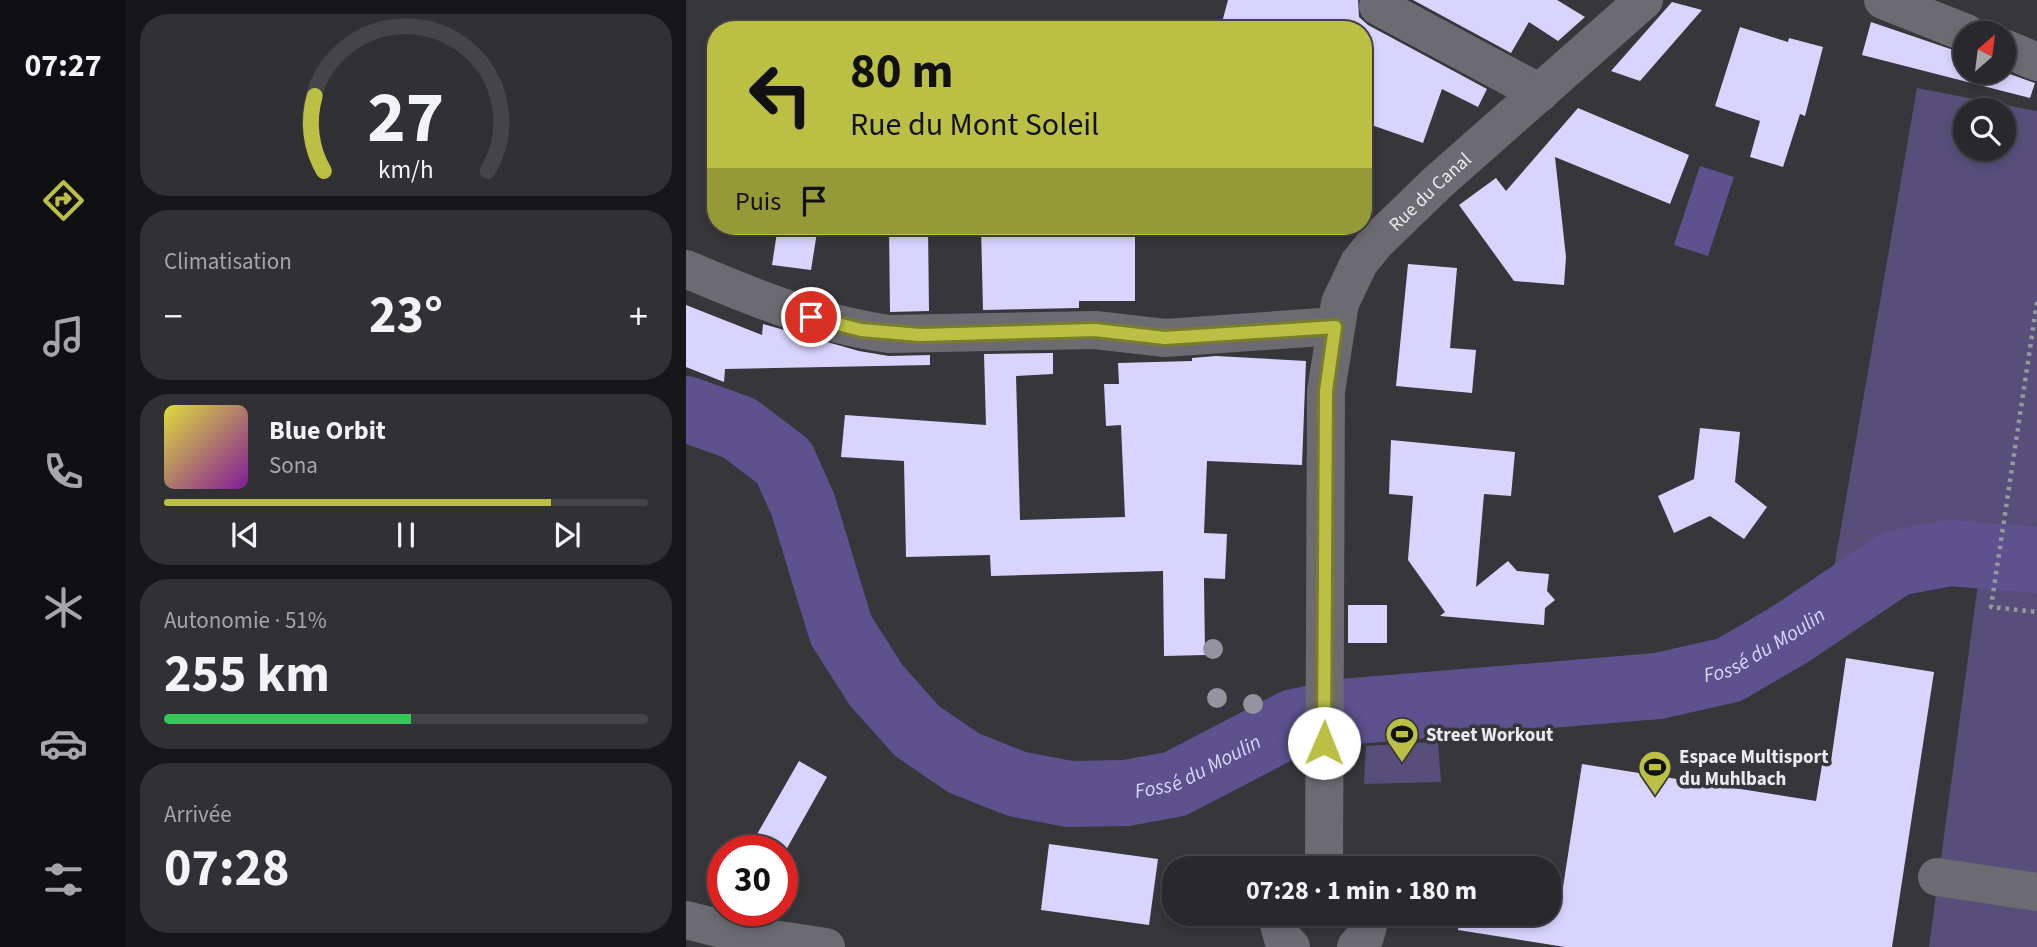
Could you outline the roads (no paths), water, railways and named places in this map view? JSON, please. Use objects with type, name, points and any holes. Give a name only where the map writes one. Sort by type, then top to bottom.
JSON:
[{"type":"street","name":"Rue du Canal","points":[[1324,856],[1326,391],[1335,327],[1346,287],[1376,242],[1644,0]]},
{"type":"street","points":[[1883,0],[1953,28]]},
{"type":"street","points":[[1378,6],[1539,93]]},
{"type":"street","points":[[2016,53],[2037,62]]},
{"type":"street","points":[[686,269],[788,310],[861,330],[888,334],[1095,330],[1165,338],[1335,327]]},
{"type":"street","points":[[1937,877],[2037,892]]},
{"type":"street","points":[[686,920],[745,935],[826,947]]},
{"type":"street","points":[[1279,926],[1283,939],[1292,947]]},
{"type":"waterway","name":"Fossé du Moulin","points":[[686,409],[739,428],[784,462],[803,505],[841,630],[876,685],[917,731],[964,763],[1017,784],[1069,794],[1126,793],[1175,784],[1294,722],[1342,712],[1658,686],[1729,670],[1789,635],[1896,563],[1950,553],[2037,560]]},
{"type":"place","name":"Street Workout","points":[[1402,764]]},
{"type":"place","name":"Espace Multisport du Muhlbach","points":[[1655,797]]}]
